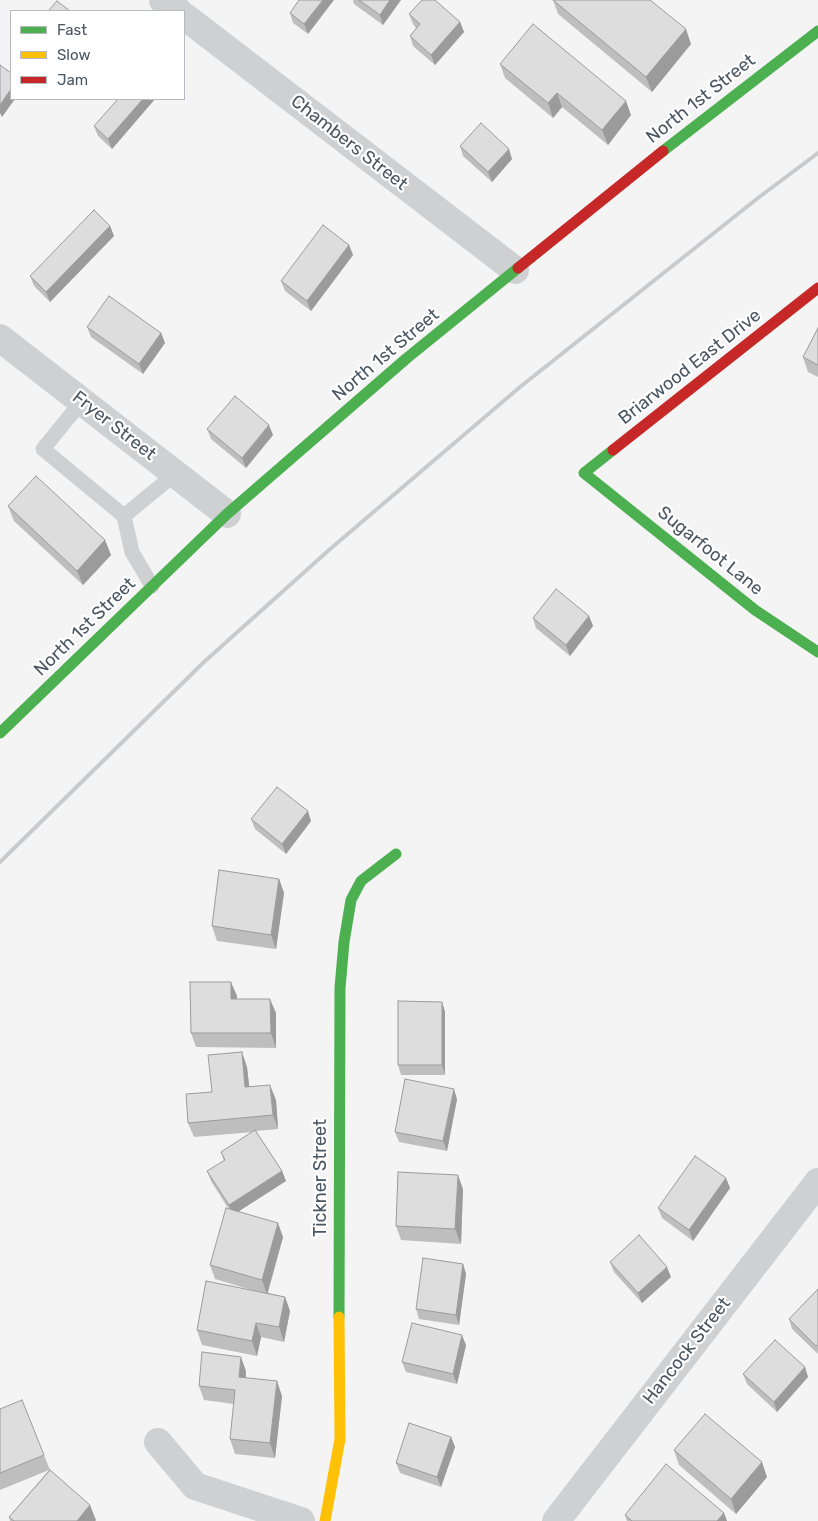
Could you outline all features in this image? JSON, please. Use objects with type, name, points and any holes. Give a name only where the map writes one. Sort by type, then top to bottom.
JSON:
[{"type":"street","points":[[164,0],[177,10]]},
{"type":"street","name":"Chambers Street","points":[[185,17],[515,270]]},
{"type":"street","name":"North 1st Street","points":[[0,733],[228,514],[407,358],[659,154],[818,31]]},
{"type":"street","name":"Briarwood East Drive","points":[[584,472],[818,288]]},
{"type":"street","name":"Fryer Street","points":[[0,338],[228,514]]},
{"type":"street","name":"Sugarfoot Lane","points":[[584,472],[756,610],[818,652]]},
{"type":"street","name":"Tickner Street","points":[[325,1521],[340,1439],[338,1164],[340,988],[344,942],[352,900],[360,881],[396,854]]},
{"type":"street","name":"Hancock Street","points":[[556,1521],[818,1182]]},
{"type":"street","points":[[158,1442],[195,1486],[301,1521]]},
{"type":"lane","points":[[82,401],[43,449],[124,516],[132,552],[152,586]]},
{"type":"lane","points":[[124,516],[175,474]]},
{"type":"building","points":[[299,0],[323,0],[304,24],[290,13]]},
{"type":"building","points":[[359,0],[390,0],[380,15]]},
{"type":"building","points":[[422,0],[435,0],[460,22],[431,55],[410,36],[420,24],[409,14]]},
{"type":"building","points":[[553,0],[650,0],[686,29],[646,77]]},
{"type":"building","points":[[57,1],[69,10],[49,10]]},
{"type":"building","points":[[533,24],[626,101],[602,130],[557,93],[548,103],[500,64]]},
{"type":"building","points":[[0,65],[10,72],[10,90],[0,105]]},
{"type":"building","points":[[117,100],[142,100],[108,139],[94,126]]},
{"type":"building","points":[[481,123],[509,149],[488,172],[460,146]]},
{"type":"building","points":[[94,210],[110,226],[46,292],[30,276]]},
{"type":"building","points":[[323,225],[349,245],[307,301],[281,281]]},
{"type":"building","points":[[109,296],[161,333],[139,364],[87,327]]},
{"type":"building","points":[[818,328],[818,365],[803,357]]},
{"type":"building","points":[[235,396],[269,425],[242,458],[207,429]]},
{"type":"building","points":[[36,476],[105,540],[77,571],[8,506]]},
{"type":"building","points":[[556,589],[589,616],[566,645],[533,618]]},
{"type":"building","points":[[277,787],[308,811],[282,844],[251,819]]},
{"type":"building","points":[[219,870],[279,879],[271,935],[212,926]]},
{"type":"building","points":[[190,982],[231,982],[231,999],[270,999],[271,1033],[191,1033]]},
{"type":"building","points":[[398,1001],[442,1002],[442,1065],[398,1065]]},
{"type":"building","points":[[242,1052],[245,1087],[270,1085],[273,1115],[188,1123],[186,1094],[212,1092],[208,1055]]},
{"type":"building","points":[[405,1079],[454,1089],[443,1141],[395,1132]]},
{"type":"building","points":[[255,1130],[282,1171],[229,1205],[207,1171],[225,1160],[221,1152]]},
{"type":"building","points":[[695,1156],[726,1178],[689,1230],[658,1208]]},
{"type":"building","points":[[398,1172],[458,1175],[455,1229],[396,1226]]},
{"type":"building","points":[[226,1208],[278,1223],[262,1280],[210,1265]]},
{"type":"building","points":[[639,1235],[667,1267],[638,1293],[610,1262]]},
{"type":"building","points":[[423,1258],[463,1264],[456,1315],[416,1309]]},
{"type":"building","points":[[206,1281],[285,1297],[279,1327],[256,1323],[252,1341],[197,1330]]},
{"type":"building","points":[[818,1289],[818,1345],[816,1346],[789,1319]]},
{"type":"building","points":[[412,1323],[462,1335],[453,1374],[402,1362]]},
{"type":"building","points":[[775,1340],[805,1367],[774,1402],[743,1374]]},
{"type":"building","points":[[202,1352],[241,1357],[239,1377],[277,1381],[270,1443],[230,1439],[235,1390],[199,1386]]},
{"type":"building","points":[[22,1400],[44,1455],[0,1473],[0,1409]]},
{"type":"building","points":[[705,1414],[762,1462],[731,1499],[674,1450]]},
{"type":"building","points":[[409,1423],[451,1437],[437,1477],[396,1463]]},
{"type":"building","points":[[666,1464],[724,1513],[717,1521],[632,1521],[625,1515]]},
{"type":"building","points":[[50,1470],[90,1505],[77,1521],[14,1521],[9,1517]]},
{"type":"railway","points":[[0,862],[204,662],[329,550],[520,387],[758,198],[818,153]]},
{"type":"traffic: fast","points":[[663,151],[818,31]]},
{"type":"traffic: fast","points":[[0,733],[227,514],[407,358],[518,268]]},
{"type":"traffic: fast","points":[[613,450],[584,473],[755,610],[818,652]]},
{"type":"traffic: fast","points":[[339,1317],[340,988],[344,942],[351,900],[361,881],[396,854]]},
{"type":"traffic: slow","points":[[325,1521],[340,1439],[339,1317]]},
{"type":"traffic: jam","points":[[518,268],[663,151]]},
{"type":"traffic: jam","points":[[613,450],[818,288]]}]
